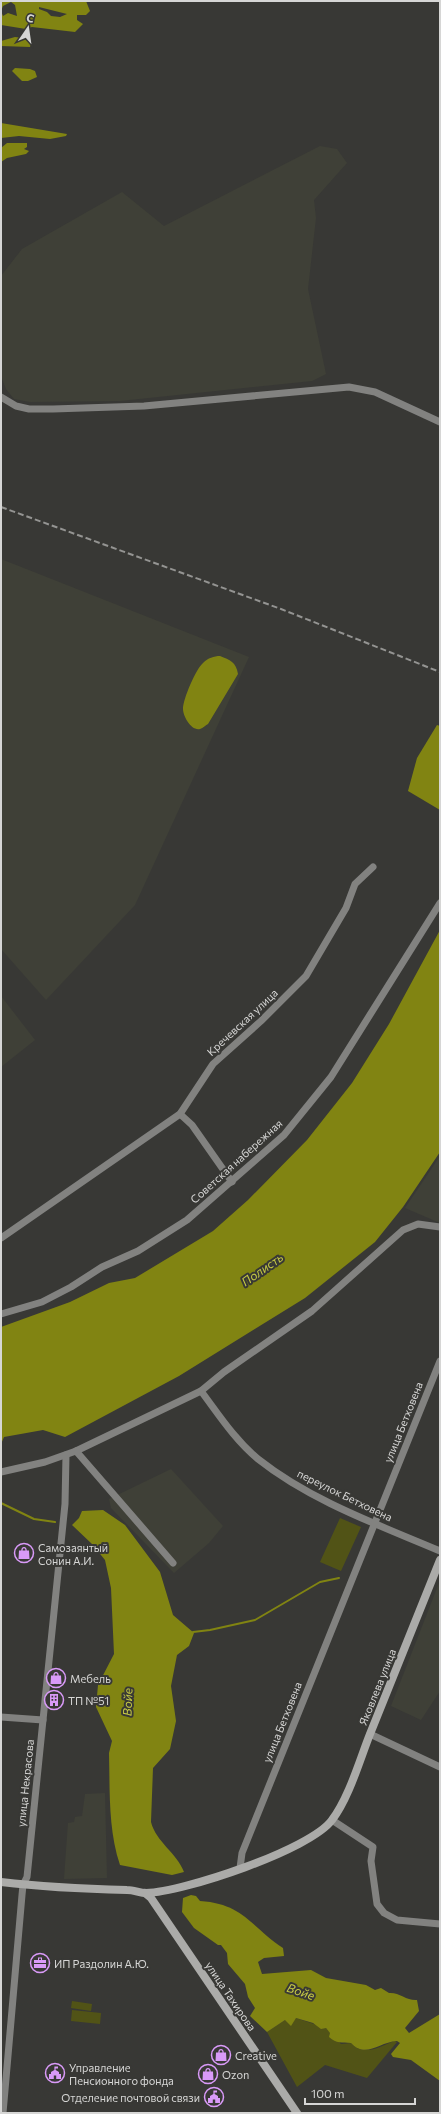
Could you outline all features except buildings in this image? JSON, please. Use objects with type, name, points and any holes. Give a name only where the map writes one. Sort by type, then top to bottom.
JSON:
[{"type":"street","points":[[1,397],[16,406],[29,409],[61,409],[144,406],[349,387],[375,392],[440,422]]},
{"type":"street","name":"Кречевская улица","points":[[1,1238],[180,1114],[213,1064],[306,976],[346,908],[355,884],[373,867]]},
{"type":"street","name":"Советская набережная","points":[[1,1314],[42,1302],[102,1267],[138,1251],[187,1220],[284,1135],[331,1077],[440,903]]},
{"type":"street","points":[[180,1114],[192,1125],[232,1182]]},
{"type":"street","points":[[1,1472],[45,1462],[76,1452],[201,1392],[224,1372],[247,1358],[312,1311],[403,1230],[418,1224],[440,1227]]},
{"type":"street","name":"улица Бетховена","points":[[240,1868],[242,1853],[440,1361]]},
{"type":"street","name":"переулок Бетховена","points":[[201,1392],[234,1435],[257,1458],[280,1475],[309,1492],[440,1552]]},
{"type":"street","points":[[76,1452],[173,1564]]},
{"type":"street","name":"улица Некрасова","points":[[3,2113],[23,1885],[27,1877],[65,1504],[66,1455]]},
{"type":"street","name":"Яковлева улица","points":[[240,1868],[293,1848],[323,1830],[332,1820],[354,1776],[370,1734],[437,1575],[440,1560]]},
{"type":"street","points":[[1,1717],[43,1720]]},
{"type":"street","points":[[370,1734],[440,1767]]},
{"type":"street","points":[[332,1820],[372,1847],[371,1861],[377,1904],[384,1913],[397,1920],[440,1924]]},
{"type":"street","points":[[1,1882],[23,1885],[145,1893],[207,1879],[240,1868]]},
{"type":"street","name":"улица Тахирова","points":[[145,1893],[151,1898],[183,1944],[297,2113]]},
{"type":"shaded area","points":[[320,146],[337,149],[347,163],[314,200],[316,218],[308,289],[326,374],[312,381],[120,401],[30,402],[14,399],[6,389],[1,376],[1,276],[22,249],[122,192],[164,226]]},
{"type":"shaded area","points":[[1,559],[249,657],[135,905],[46,1000],[1,949]]},
{"type":"shaded area","points":[[1,996],[35,1040],[1,1067]]},
{"type":"shaded area","points":[[440,1156],[440,1223],[405,1208]]},
{"type":"shaded area","points":[[171,1469],[223,1526],[209,1543],[174,1573],[111,1508],[109,1499]]},
{"type":"shaded area","points":[[340,1518],[361,1527],[341,1571],[320,1562]]},
{"type":"shaded area","points":[[439,1583],[440,1691],[421,1720],[391,1706]]},
{"type":"shaded area","points":[[105,1793],[107,1878],[64,1879],[68,1823],[74,1822],[75,1817],[82,1816],[85,1794]]},
{"type":"shaded area","points":[[72,2001],[92,2004],[91,2011],[71,2008]]},
{"type":"shaded area","points":[[72,2010],[101,2013],[100,2024],[71,2021]]},
{"type":"shaded area","points":[[296,2018],[326,2028],[341,2044],[351,2043],[361,2049],[372,2050],[394,2041],[397,2042],[367,2078],[325,2065],[297,2087],[267,2032],[285,2020]]},
{"type":"water","points":[[1,1],[86,1],[90,11],[86,15],[77,15],[77,20],[83,24],[75,32],[32,27],[26,29],[1,25]],"holes":[[[11,2],[15,5],[17,16],[8,13],[3,16],[1,11],[3,6]],[[39,7],[67,14],[60,17],[51,16],[47,12],[39,9]]]},
{"type":"water","points":[[15,37],[23,38],[31,43],[30,47],[1,46],[1,41]]},
{"type":"water","points":[[15,68],[30,69],[35,71],[37,77],[28,81],[22,81],[12,71]]},
{"type":"water","points":[[1,123],[67,134],[66,136],[50,139],[19,136],[1,138]]},
{"type":"water","points":[[7,143],[27,143],[27,147],[24,149],[29,151],[26,154],[7,158],[1,162],[1,148]]},
{"type":"water","points":[[220,656],[234,664],[238,674],[208,724],[201,729],[194,728],[184,715],[183,709],[187,692],[200,666],[205,661],[213,657]]},
{"type":"water","points":[[437,725],[440,726],[440,810],[408,791],[417,758]]},
{"type":"water","name":"Полисть","points":[[440,930],[440,1152],[403,1207],[375,1242],[305,1298],[179,1376],[65,1437],[43,1430],[4,1437],[1,1444],[1,1327],[70,1302],[109,1283],[135,1278],[213,1231],[248,1200],[307,1140],[352,1083],[389,1024]]},
{"type":"water","points":[[103,1510],[125,1525],[160,1572],[173,1615],[194,1633],[189,1646],[177,1655],[171,1686],[176,1721],[170,1749],[153,1768],[151,1822],[157,1836],[177,1859],[184,1872],[172,1875],[120,1865],[113,1838],[110,1809],[109,1753],[112,1741],[96,1707],[98,1685],[114,1654],[111,1588],[105,1560],[92,1544],[72,1525],[79,1518],[82,1511]]},
{"type":"water","points":[[191,1895],[196,1896],[200,1901],[215,1903],[237,1911],[283,1948],[284,1956],[264,1958],[258,1962],[262,1974],[311,1970],[326,1978],[366,1985],[375,1990],[381,1988],[389,1993],[417,2000],[419,2011],[405,2028],[409,2033],[440,2014],[440,2081],[411,2060],[393,2057],[391,2054],[400,2043],[397,2041],[367,2050],[362,2050],[351,2043],[334,2041],[329,2037],[330,2033],[326,2028],[321,2029],[313,2023],[296,2018],[291,2026],[285,2020],[267,2032],[250,2016],[255,2008],[248,1997],[245,1984],[228,1964],[227,1953],[221,1945],[218,1945],[194,1928],[182,1912],[183,1898]]},
{"type":"waterway","name":"Войе","points":[[1,1503],[34,1519],[55,1522]]},
{"type":"waterway","points":[[193,1632],[210,1630],[255,1620],[320,1582],[339,1578]]},
{"type":"railway","points":[[1,507],[281,609],[440,672]]},
{"type":"place","name":"Самозаянтый Сонин А.И.","points":[[24,1553]]},
{"type":"place","name":"Мебель","points":[[56,1678]]},
{"type":"place","name":"ТП №51","points":[[54,1700]]},
{"type":"place","name":"ИП Раздолин А.Ю.","points":[[40,1963]]},
{"type":"place","name":"Creative","points":[[221,2055]]},
{"type":"place","name":"Управление Пенсионного фонда","points":[[55,2073]]},
{"type":"place","name":"Ozon","points":[[208,2074]]},
{"type":"place","name":"Отделение почтовой связи","points":[[214,2097]]}]
